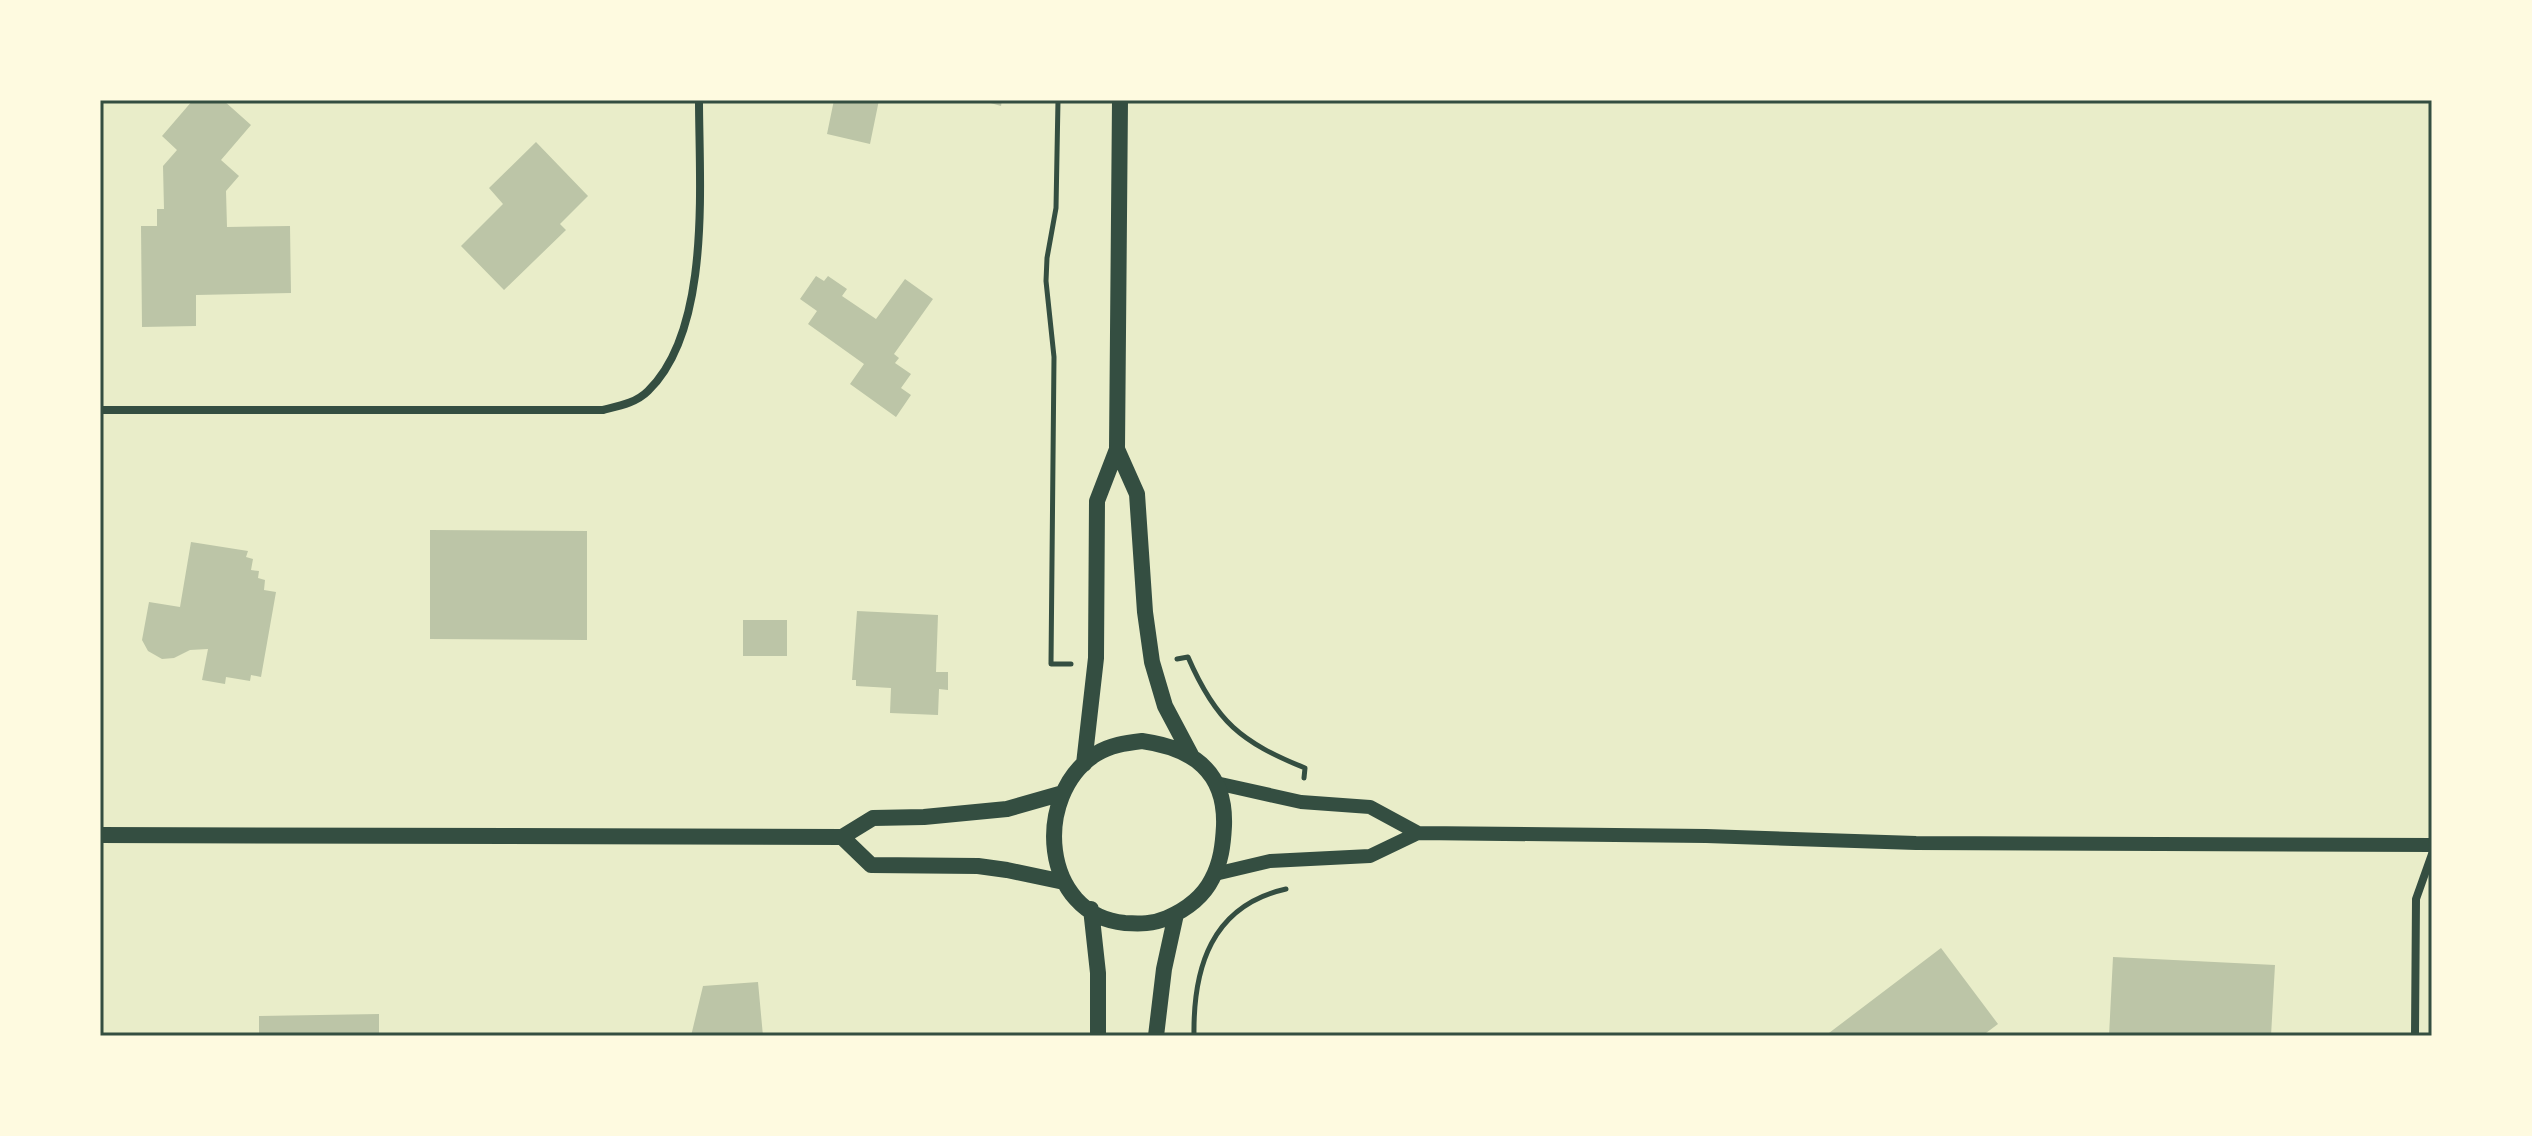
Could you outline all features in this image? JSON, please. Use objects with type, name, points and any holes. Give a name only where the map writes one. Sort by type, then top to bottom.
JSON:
[{"type":"main road","points":[[1084,764],[1096,658],[1097,501],[1117,449],[1120,100]]},
{"type":"main road","points":[[1117,449],[1137,494],[1145,612],[1152,662],[1165,706],[1191,755],[1216,783],[1223,798],[1223,844],[1215,874],[1199,897],[1176,914],[1158,922],[1139,924],[1119,922],[1091,909],[1071,893],[1057,862],[1054,818],[1063,793],[1084,764],[1117,744],[1142,741],[1168,745],[1191,755]]},
{"type":"main road","points":[[100,835],[842,837],[873,818],[924,817],[1007,809],[1063,793]]},
{"type":"main road","points":[[842,837],[871,865],[978,866],[1064,882]]},
{"type":"main road","points":[[1091,909],[1098,973],[1098,1036]]},
{"type":"main road","points":[[1156,1036],[1164,969],[1176,914]]},
{"type":"street","points":[[100,410],[603,410],[629,403],[647,392],[663,372],[677,343],[695,282],[699,241],[699,100]]},
{"type":"street","points":[[1216,783],[1301,802],[1370,807],[1418,833]]},
{"type":"street","points":[[1215,874],[1270,861],[1370,856],[1418,833],[1706,836],[1932,843],[2432,845]]},
{"type":"street","points":[[2415,1036],[2416,899],[2432,854]]},
{"type":"path","points":[[1058,100],[1056,208],[1046,281],[1054,357],[1051,664],[1075,664]]},
{"type":"path","points":[[1176,659],[1188,657],[1210,699],[1237,733],[1269,754],[1305,768],[1304,779]]},
{"type":"path","points":[[1194,1036],[1198,980],[1204,955],[1216,933],[1251,902],[1287,889]]},
{"type":"building","points":[[193,100],[223,100],[251,125],[221,160],[239,176],[226,191],[227,227],[290,226],[291,293],[196,295],[196,326],[142,327],[141,226],[157,226],[157,209],[164,209],[163,166],[177,150],[162,136]]},
{"type":"building","points":[[834,100],[879,100],[870,144],[827,134]]},
{"type":"building","points":[[980,100],[1002,100],[1001,106]]},
{"type":"building","points":[[536,142],[588,196],[560,224],[566,230],[504,290],[461,246],[503,204],[489,188]]},
{"type":"building","points":[[816,276],[824,281],[828,276],[847,289],[842,296],[876,319],[905,279],[933,299],[894,354],[899,358],[895,363],[911,374],[901,388],[911,395],[896,417],[850,384],[864,364],[808,324],[817,311],[800,299]]},
{"type":"building","points":[[430,530],[587,531],[587,640],[430,639]]},
{"type":"building","points":[[191,542],[248,551],[246,557],[253,559],[251,570],[259,571],[258,578],[265,580],[264,590],[276,592],[261,677],[251,675],[250,681],[226,677],[225,684],[202,680],[208,649],[190,650],[174,658],[162,659],[148,651],[142,640],[149,602],[180,607]]},
{"type":"building","points":[[857,611],[938,615],[936,672],[948,672],[948,690],[939,689],[938,715],[890,713],[891,688],[856,686],[856,680],[852,680]]},
{"type":"building","points":[[743,620],[787,620],[787,656],[743,656]]},
{"type":"building","points":[[1941,948],[1998,1024],[1982,1036],[1825,1036]]},
{"type":"building","points":[[2113,957],[2275,965],[2271,1036],[2109,1036]]},
{"type":"building","points":[[758,982],[763,1036],[691,1036],[703,986]]},
{"type":"building","points":[[379,1014],[379,1036],[259,1036],[259,1016]]}]
